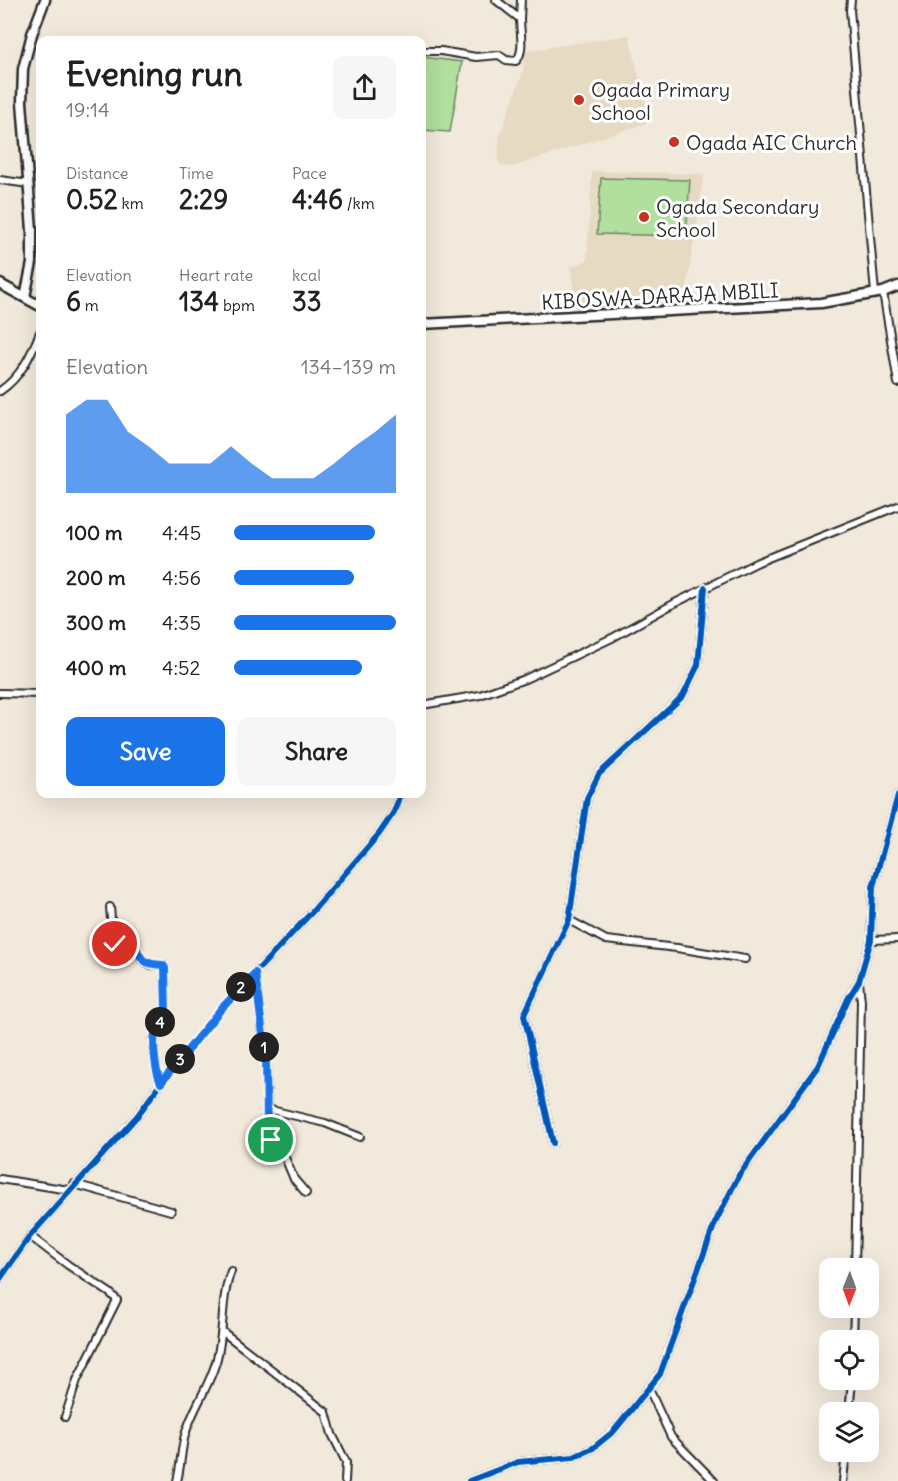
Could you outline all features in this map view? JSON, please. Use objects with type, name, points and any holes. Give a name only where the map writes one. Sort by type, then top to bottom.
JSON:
[{"type":"main road","points":[[26,297],[32,262],[32,230],[22,102],[23,69],[32,34],[45,0]]},
{"type":"main road","points":[[0,284],[36,303]]},
{"type":"main road","name":"KIBOSWA-DARAJA MBILI","points":[[426,324],[821,303],[879,293],[898,286]]},
{"type":"street","points":[[496,0],[520,19]]},
{"type":"street","points":[[426,51],[476,57],[499,55],[506,60],[516,61],[521,51],[521,0]]},
{"type":"street","points":[[851,0],[850,10],[879,293],[898,383]]},
{"type":"street","points":[[0,180],[29,184]]},
{"type":"street","points":[[0,391],[20,372],[36,341]]},
{"type":"street","points":[[426,704],[480,695],[525,680],[612,638],[758,562],[898,506]]},
{"type":"street","points":[[553,1143],[524,1015],[569,920],[589,791],[599,774],[683,696],[698,665],[705,588]]},
{"type":"street","points":[[0,693],[36,694]]},
{"type":"street","points":[[469,1481],[518,1462],[574,1457],[593,1448],[614,1431],[660,1374],[715,1223],[739,1175],[818,1066],[848,999],[859,981],[870,940],[873,887],[898,795]]},
{"type":"street","points":[[0,1279],[30,1236],[138,1114],[221,1009],[312,912],[380,834],[394,812],[399,798]]},
{"type":"street","points":[[110,907],[113,942],[132,945],[141,959],[150,965],[163,965],[165,968],[166,1013],[156,1029],[155,1065],[161,1083]]},
{"type":"street","points":[[569,920],[606,940],[746,959]]},
{"type":"street","points":[[870,940],[898,939]]},
{"type":"street","points":[[255,973],[266,1058],[269,1137],[283,1153],[294,1179],[306,1193]]},
{"type":"street","points":[[855,1258],[861,1001],[859,981]]},
{"type":"street","points":[[267,1109],[325,1123],[360,1137]]},
{"type":"street","points":[[0,1179],[71,1187],[171,1211]]},
{"type":"street","points":[[30,1236],[117,1300],[77,1380],[65,1417]]},
{"type":"street","points":[[177,1481],[185,1435],[216,1363],[223,1332],[221,1323],[227,1281],[231,1271]]},
{"type":"street","points":[[223,1332],[326,1412],[332,1434],[346,1462],[345,1481]]},
{"type":"street","points":[[649,1389],[671,1437],[714,1481]]},
{"type":"street","points":[[843,1481],[845,1462]]},
{"type":"shaded area","name":"Ogada Primary School","points":[[629,35],[650,122],[512,167],[502,166],[498,161],[499,137],[523,72],[525,51]]},
{"type":"shaded area","name":"Ogada Secondary School","points":[[592,171],[704,174],[685,300],[576,316],[571,267],[587,260]]},
{"type":"green space","points":[[426,58],[462,62],[450,132],[426,130]]},
{"type":"green space","points":[[601,178],[690,180],[686,236],[597,234]]},
{"type":"cycle path","points":[[553,1143],[524,1015],[569,920],[587,798],[599,774],[683,696],[698,665],[705,588]]},
{"type":"cycle path","points":[[469,1481],[518,1462],[574,1457],[593,1448],[614,1431],[660,1374],[715,1223],[739,1175],[818,1066],[848,999],[859,981],[871,940],[873,887],[898,795]]},
{"type":"cycle path","points":[[0,1279],[30,1236],[138,1115],[221,1009],[312,912],[379,834],[394,812],[399,798]]},
{"type":"place","name":"Ogada Primary School","points":[[579,100]]},
{"type":"place","name":"Ogada AIC Church","points":[[674,142]]},
{"type":"place","name":"Ogada Secondary School","points":[[644,217]]},
{"type":"route","points":[[115,944],[132,945],[141,959],[150,965],[163,965],[165,968],[166,1013],[156,1029],[155,1065],[161,1083],[221,1009],[255,973],[266,1058],[267,1123],[271,1140]]}]
